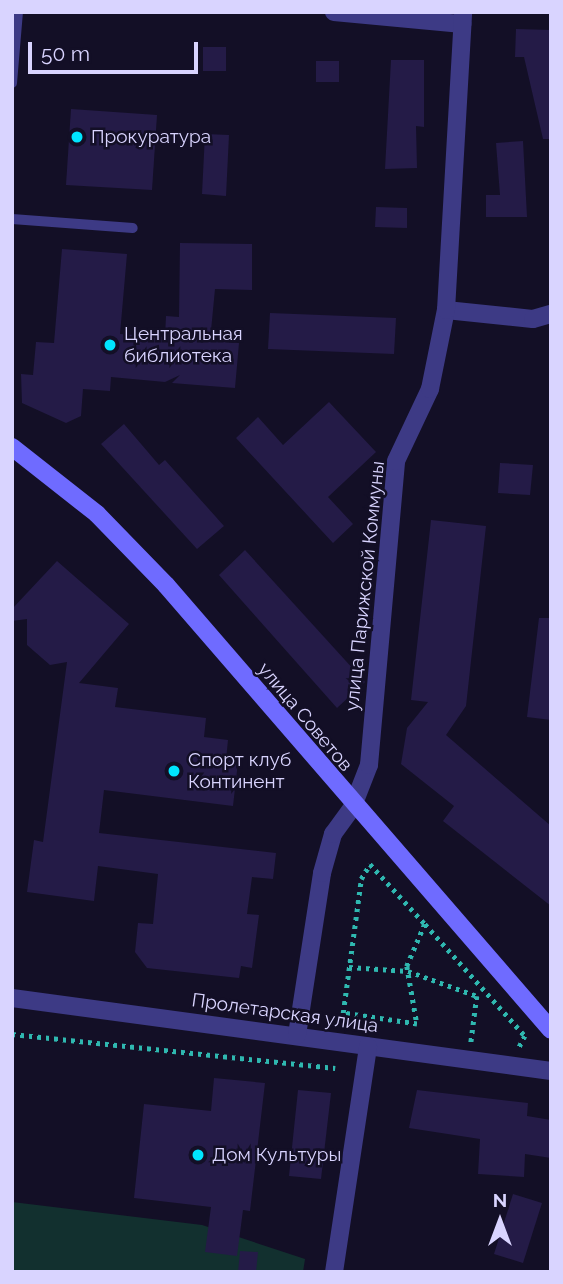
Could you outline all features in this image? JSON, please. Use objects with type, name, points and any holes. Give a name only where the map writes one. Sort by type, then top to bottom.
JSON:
[{"type":"main road","name":"улица Советов","points":[[12,447],[97,514],[166,585],[353,806],[551,1030]]},
{"type":"street","points":[[334,12],[463,18]]},
{"type":"street","name":"улица Парижской Коммуны","points":[[297,1035],[322,873],[333,834],[353,806],[369,765],[396,461],[430,389],[446,310],[463,18]]},
{"type":"street","points":[[446,310],[534,318],[551,314]]},
{"type":"street","name":"Пролетарская улица","points":[[12,998],[551,1071]]},
{"type":"street","points":[[334,1272],[368,1047]]},
{"type":"lane","points":[[12,83],[18,12]]},
{"type":"lane","points":[[12,219],[133,228]]},
{"type":"path","points":[[425,924],[408,971],[417,1024],[343,1013],[361,879],[370,864],[425,924],[525,1036],[519,1049],[507,1048]]},
{"type":"path","points":[[349,967],[408,971],[477,996],[471,1045],[483,1046]]},
{"type":"path","points":[[12,1034],[335,1069]]},
{"type":"green space","points":[[12,1202],[202,1225],[305,1259],[303,1272],[12,1272]]},
{"type":"building","points":[[516,29],[551,30],[551,139],[543,139],[524,57],[515,57]]},
{"type":"building","points":[[203,47],[226,47],[226,71],[203,71]]},
{"type":"building","points":[[391,60],[424,60],[424,127],[416,126],[417,168],[385,169]]},
{"type":"building","points":[[316,61],[339,61],[339,82],[316,82]]},
{"type":"building","points":[[71,109],[157,115],[152,190],[66,185]]},
{"type":"building","points":[[205,134],[229,135],[226,196],[202,194]]},
{"type":"building","points":[[523,141],[527,217],[486,217],[486,195],[500,195],[496,143]]},
{"type":"building","points":[[376,207],[407,208],[407,228],[375,227]]},
{"type":"building","points":[[180,243],[252,244],[252,290],[215,289],[210,341],[239,343],[235,388],[172,383],[180,375],[165,382],[111,377],[110,391],[83,389],[81,416],[66,423],[22,403],[21,374],[33,375],[36,342],[54,343],[62,249],[127,254],[120,334],[165,337],[166,316],[179,317]]},
{"type":"building","points":[[270,313],[396,318],[394,354],[268,349]]},
{"type":"building","points":[[329,402],[376,452],[328,497],[353,524],[333,543],[236,438],[258,417],[283,445]]},
{"type":"building","points":[[124,424],[159,465],[165,460],[224,526],[197,549],[101,444]]},
{"type":"building","points":[[500,463],[533,465],[530,495],[498,493]]},
{"type":"building","points":[[431,520],[486,526],[466,706],[446,735],[551,826],[551,906],[443,821],[454,806],[401,764],[407,728],[428,702],[411,700]]},
{"type":"building","points":[[245,550],[365,682],[337,708],[219,575]]},
{"type":"building","points":[[57,561],[129,624],[79,683],[118,688],[115,707],[206,718],[204,737],[228,740],[226,760],[238,762],[233,806],[104,790],[99,833],[276,853],[273,879],[252,877],[247,914],[259,915],[252,968],[241,966],[239,978],[147,968],[135,952],[138,923],[153,924],[158,874],[98,866],[94,901],[27,892],[34,840],[43,842],[67,662],[50,665],[27,645],[27,619],[12,621],[12,609]]},
{"type":"building","points":[[539,618],[551,618],[551,720],[527,717]]},
{"type":"building","name":"Дом Культуры","points":[[214,1078],[265,1083],[250,1211],[243,1210],[237,1256],[205,1252],[211,1207],[134,1198],[144,1104],[211,1111]]},
{"type":"building","points":[[298,1090],[331,1093],[321,1179],[289,1176]]},
{"type":"building","points":[[417,1090],[528,1103],[527,1116],[551,1120],[551,1158],[525,1154],[524,1177],[478,1174],[480,1139],[409,1128]]},
{"type":"building","points":[[513,1194],[542,1203],[523,1263],[494,1254]]},
{"type":"building","points":[[240,1251],[258,1252],[256,1272],[238,1272]]},
{"type":"place","name":"Прокуратура","points":[[77,137]]},
{"type":"place","name":"Центральная библиотека","points":[[110,345]]},
{"type":"place","name":"Спорт клуб Континент","points":[[174,771]]},
{"type":"place","name":"Дом Культуры","points":[[198,1155]]}]
